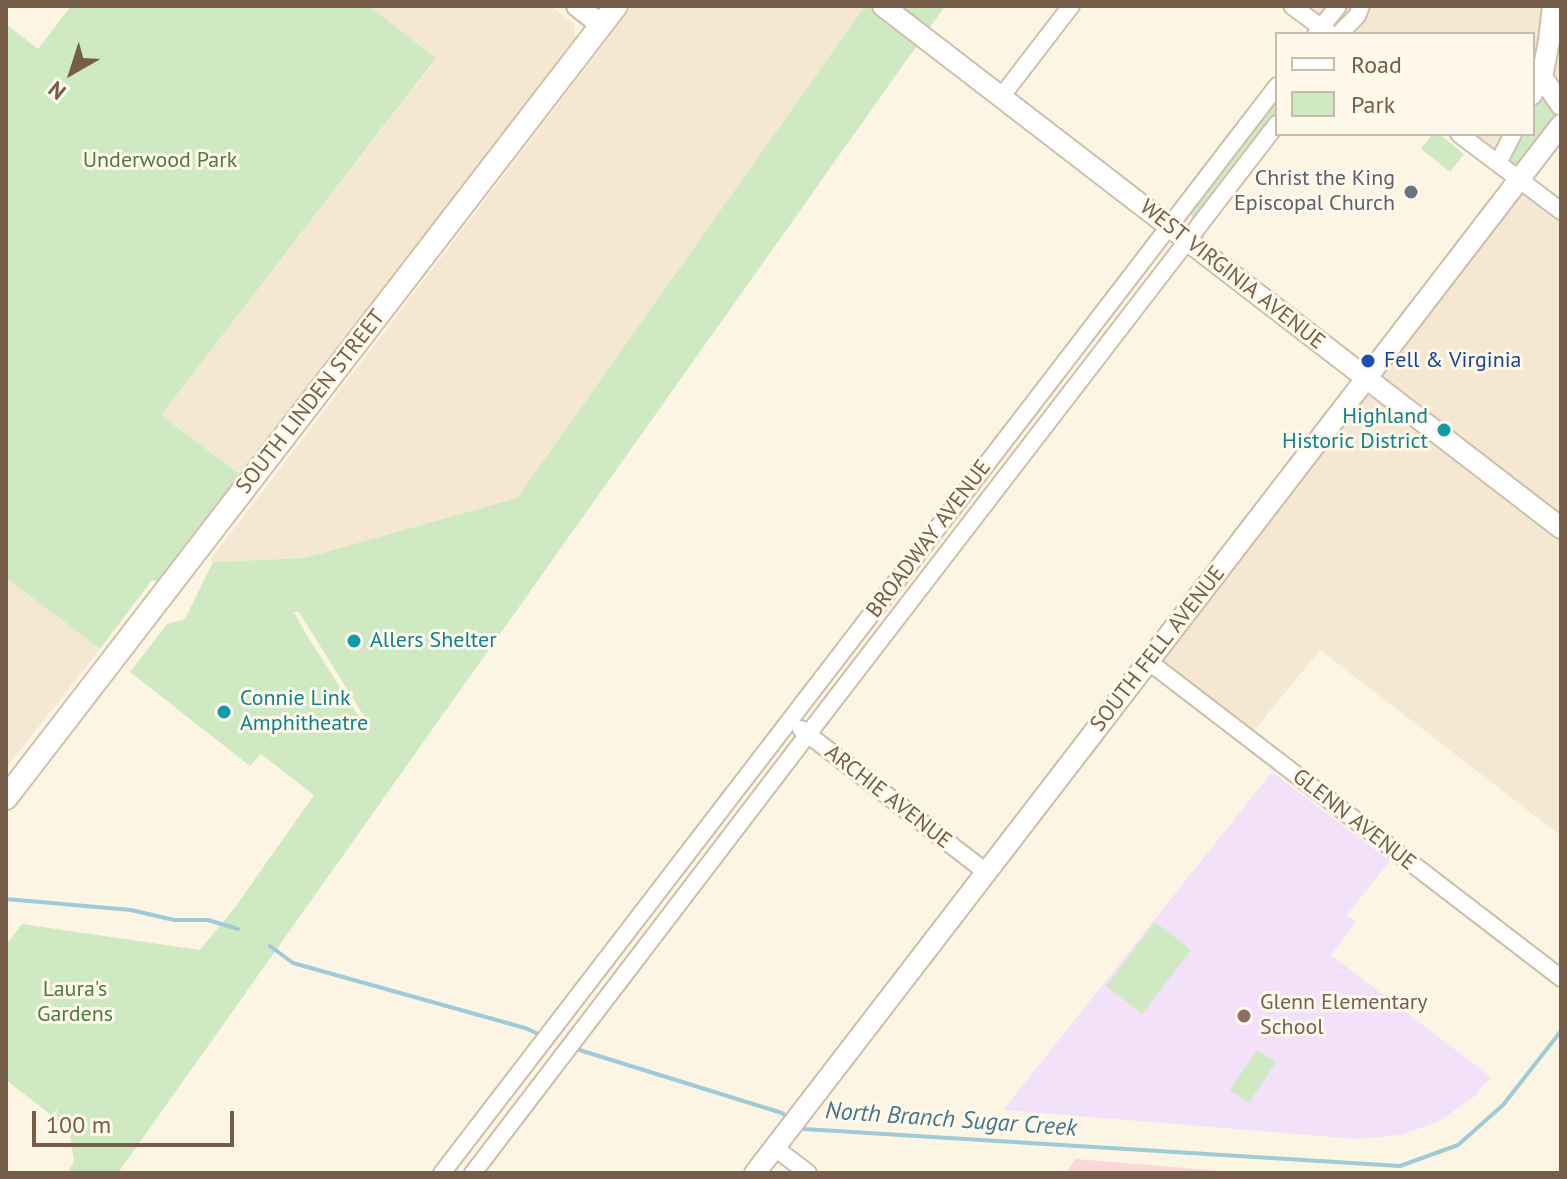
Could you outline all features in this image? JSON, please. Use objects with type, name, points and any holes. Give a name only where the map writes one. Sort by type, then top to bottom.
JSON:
[{"type":"main road","name":"SOUTH LINDEN STREET","points":[[7,794],[616,6]]},
{"type":"street","points":[[577,6],[601,25]]},
{"type":"street","name":"WEST VIRGINIA AVENUE","points":[[883,6],[1561,528]]},
{"type":"street","points":[[1001,97],[1071,6]]},
{"type":"street","points":[[1292,6],[1322,32],[1338,6]]},
{"type":"street","points":[[1341,32],[1357,16],[1361,6]]},
{"type":"street","points":[[1535,92],[1542,77],[1553,6]]},
{"type":"street","points":[[1542,77],[1561,105]]},
{"type":"street","name":"BROADWAY AVENUE","points":[[521,1069],[1275,89]]},
{"type":"street","name":"SOUTH FELL AVENUE","points":[[755,1173],[1561,125]]},
{"type":"street","name":"BROADWAY AVENUE","points":[[537,1090],[1275,127]]},
{"type":"street","points":[[1462,136],[1561,211]]},
{"type":"street","points":[[1498,163],[1512,136]]},
{"type":"street","name":"GLENN AVENUE","points":[[1148,661],[1561,978]]},
{"type":"street","name":"ARCHIE AVENUE","points":[[791,721],[986,872]]},
{"type":"street","points":[[581,992],[595,1013]]},
{"type":"street","points":[[442,1173],[521,1069],[537,1090],[473,1173]]},
{"type":"street","points":[[781,1140],[808,1173]]},
{"type":"shaded area","points":[[369,6],[550,6],[573,23],[575,38],[242,476],[161,415],[436,59]]},
{"type":"shaded area","points":[[633,6],[865,6],[517,498],[304,558],[210,560]]},
{"type":"shaded area","name":"Highland Historic District","points":[[1290,6],[1561,6],[1561,128],[1521,180],[1561,210],[1561,836],[1320,650],[1248,738],[1148,661],[1520,181],[1462,136],[1535,136],[1535,32],[1324,32]]},
{"type":"shaded area","points":[[6,578],[100,649],[6,768]]},
{"type":"shaded area","name":"Glenn Elementary School","points":[[1272,772],[1390,861],[1347,915],[1356,922],[1331,955],[1491,1077],[1475,1096],[1438,1122],[1400,1135],[1358,1139],[1003,1110]]},
{"type":"shaded area","points":[[1076,1159],[1245,1173],[1065,1173]]},
{"type":"green space","name":"Underwood Park","points":[[71,6],[369,6],[436,58],[161,415],[242,476],[159,582],[152,580],[100,649],[6,578],[6,24],[38,49]]},
{"type":"green space","name":"Laura's Gardens","points":[[865,6],[945,6],[118,1173],[67,1173],[74,1161],[69,1129],[6,1080],[6,945],[22,924],[200,950],[236,906],[314,795],[261,754],[250,766],[130,672],[167,624],[185,619],[213,562],[304,558],[517,498]],"holes":[[[294,612],[299,612],[368,722],[365,726]]]},
{"type":"green space","points":[[1544,98],[1553,108],[1555,121],[1518,169],[1508,159],[1521,136],[1535,136],[1535,108]]},
{"type":"green space","points":[[1275,102],[1275,122],[1195,220],[1190,215]]},
{"type":"green space","points":[[1431,136],[1442,136],[1464,154],[1450,172],[1421,149]]},
{"type":"green space","points":[[1155,922],[1191,950],[1142,1014],[1106,986]]},
{"type":"green space","points":[[1257,1050],[1276,1062],[1249,1103],[1230,1090]]},
{"type":"waterway","name":"North Branch Sugar Creek","points":[[6,899],[131,910],[174,920],[208,920],[238,929]]},
{"type":"waterway","name":"North Branch Sugar Creek","points":[[270,946],[293,963],[525,1028],[543,1036]]},
{"type":"waterway","name":"North Branch Sugar Creek","points":[[800,1126],[804,1129],[1400,1166],[1458,1145],[1503,1105],[1561,1031]]},
{"type":"waterway","name":"North Branch Sugar Creek","points":[[573,1048],[782,1113],[789,1118]]},
{"type":"place","name":"Christ the King Episcopal Church","points":[[1411,192]]},
{"type":"place","name":"Fell & Virginia","points":[[1368,361]]},
{"type":"place","name":"Highland Historic District","points":[[1444,430]]},
{"type":"place","name":"Allers Shelter","points":[[354,641]]},
{"type":"place","name":"Connie Link Amphitheatre","points":[[224,712]]},
{"type":"place","name":"Glenn Elementary School","points":[[1244,1016]]}]
